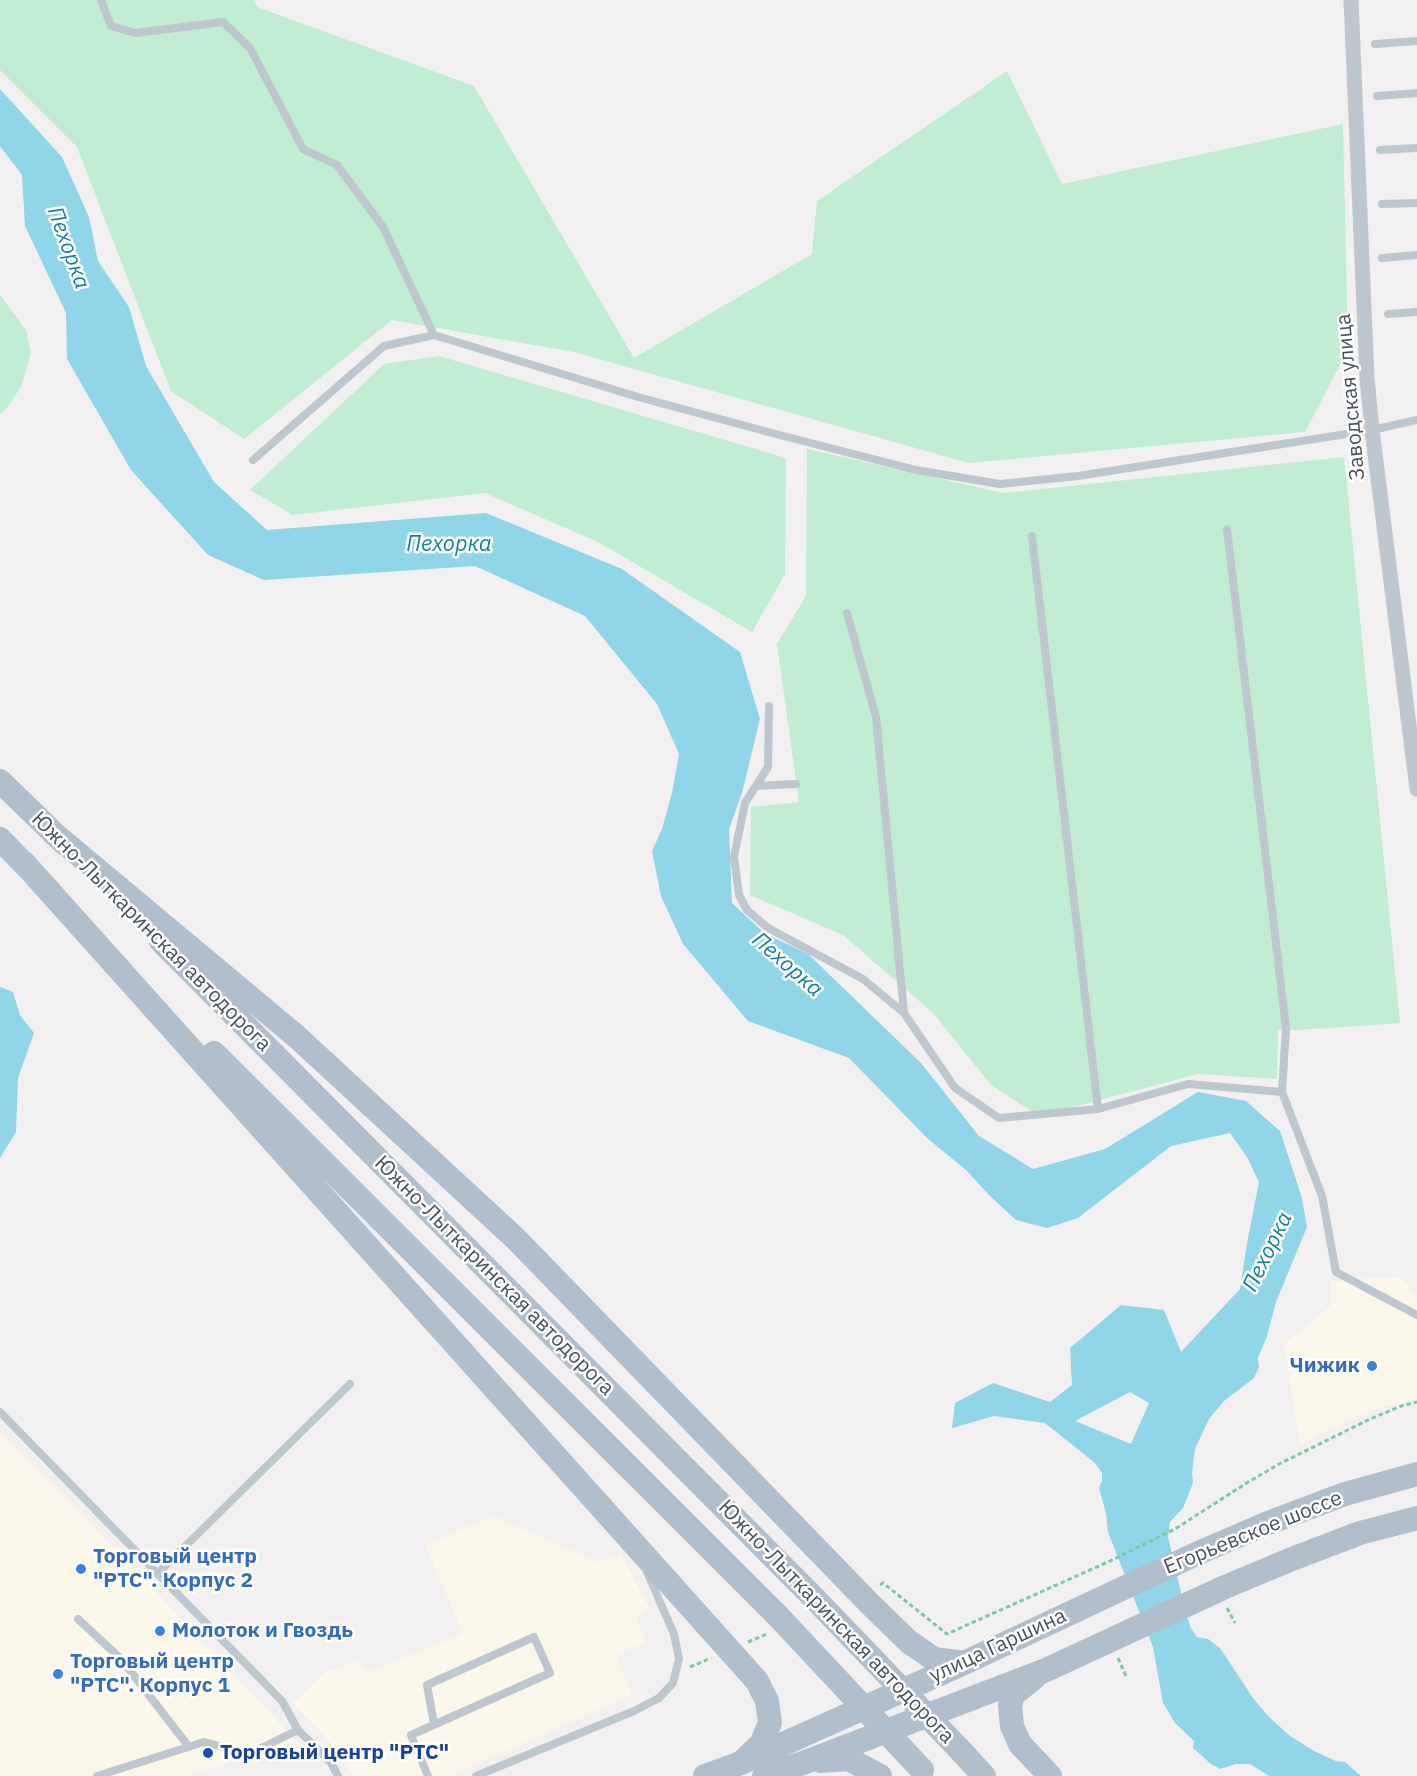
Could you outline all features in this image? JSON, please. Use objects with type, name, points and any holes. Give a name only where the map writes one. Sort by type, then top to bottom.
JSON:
[{"type":"main road","name":"Южно-Лыткаринская автодорога","points":[[0,781],[815,1599],[984,1776]]},
{"type":"main road","points":[[53,833],[296,1036],[516,1239],[909,1642],[934,1659],[964,1663]]},
{"type":"main road","name":"Южно-Лыткаринская автодорога","points":[[0,839],[777,1615],[925,1773]]},
{"type":"main road","points":[[24,863],[757,1681],[767,1701],[770,1723],[760,1744],[741,1763]]},
{"type":"main road","name":"Егорьевское шоссе","points":[[1092,1602],[1268,1523],[1335,1498],[1417,1474]]},
{"type":"main road","name":"Егорьевское шоссе","points":[[1110,1640],[1325,1545],[1417,1518]]},
{"type":"main road","name":"улица Гаршина","points":[[705,1776],[741,1763],[964,1663],[1092,1602]]},
{"type":"main road","name":"улица Гаршина","points":[[764,1776],[1046,1670],[1110,1640]]},
{"type":"main road","points":[[1046,1670],[1013,1695],[1010,1705],[1012,1726],[1020,1744],[1050,1776]]},
{"type":"main road","points":[[803,1763],[849,1759],[880,1776]]},
{"type":"street","name":"Заводская улица","points":[[1351,0],[1367,378],[1417,789]]},
{"type":"lane","points":[[101,0],[111,26],[135,33],[223,22],[250,48],[303,149],[337,165],[383,227],[434,335]]},
{"type":"lane","points":[[1375,44],[1417,41]]},
{"type":"lane","points":[[1377,96],[1417,93]]},
{"type":"lane","points":[[1380,150],[1417,148]]},
{"type":"lane","points":[[1382,204],[1417,202]]},
{"type":"lane","points":[[1382,258],[1417,255]]},
{"type":"lane","points":[[1388,314],[1417,312]]},
{"type":"lane","points":[[253,460],[384,346],[434,335],[638,397],[794,439],[915,470],[1000,484],[1077,476],[1372,430],[1417,420]]},
{"type":"lane","points":[[1227,529],[1286,1028],[1282,1092],[1322,1196],[1336,1272],[1417,1315]]},
{"type":"lane","points":[[1032,536],[1098,1109]]},
{"type":"lane","points":[[847,613],[876,717],[904,1012]]},
{"type":"lane","points":[[769,706],[768,767],[745,802],[734,856],[739,895],[747,910],[768,928],[863,979],[904,1012],[955,1088],[999,1118],[1098,1109],[1188,1084],[1282,1092]]},
{"type":"lane","points":[[756,786],[796,784]]},
{"type":"lane","points":[[157,1574],[350,1384]]},
{"type":"lane","points":[[0,1412],[282,1701],[298,1730],[331,1763],[338,1776]]},
{"type":"lane","points":[[476,1776],[634,1711],[659,1698],[673,1683],[679,1659],[674,1634],[644,1565]]},
{"type":"lane","points":[[78,1619],[121,1659],[189,1747]]},
{"type":"lane","points":[[428,1776],[411,1735],[550,1673],[534,1637],[427,1685],[435,1724]]},
{"type":"lane","points":[[97,1776],[204,1742],[249,1754],[298,1730]]},
{"type":"path","points":[[1093,1568],[1175,1529],[1279,1464],[1368,1420],[1417,1402]]},
{"type":"shaded area","points":[[1400,1277],[1417,1296],[1417,1399],[1378,1408],[1300,1444],[1284,1344],[1330,1307],[1331,1281]]},
{"type":"shaded area","points":[[0,1432],[130,1564],[296,1741],[188,1776],[0,1776]]},
{"type":"shaded area","points":[[493,1516],[598,1562],[621,1554],[650,1610],[636,1617],[646,1642],[616,1656],[632,1695],[451,1776],[353,1776],[341,1754],[293,1703],[326,1672],[357,1660],[367,1672],[463,1633],[425,1545]]},
{"type":"green space","points":[[0,0],[254,0],[257,7],[474,86],[634,358],[812,254],[817,201],[1007,71],[1062,184],[1343,124],[1348,350],[1305,432],[969,463],[574,352],[392,320],[244,439],[171,391],[77,147],[0,70]]},
{"type":"green space","points":[[0,295],[26,330],[31,353],[21,387],[0,414]]},
{"type":"green space","points":[[439,356],[786,458],[785,574],[752,632],[598,542],[485,493],[293,515],[250,490],[384,364]]},
{"type":"green space","points":[[807,449],[1004,493],[1344,457],[1400,1023],[1278,1030],[1277,1079],[1198,1074],[1039,1116],[991,1085],[933,1013],[843,935],[750,895],[751,807],[799,802],[777,644],[806,596]]},
{"type":"water","name":"Пехорка","points":[[0,89],[62,157],[89,217],[98,261],[129,307],[146,366],[214,482],[267,530],[486,513],[622,569],[740,652],[760,719],[742,793],[729,829],[732,903],[764,933],[808,954],[921,1063],[979,1136],[1033,1169],[1105,1149],[1198,1092],[1246,1101],[1280,1131],[1302,1198],[1307,1227],[1276,1302],[1267,1336],[1258,1358],[1259,1367],[1254,1378],[1224,1401],[1209,1419],[1195,1449],[1193,1483],[1183,1508],[1170,1522],[1168,1537],[1186,1614],[1197,1637],[1208,1639],[1220,1648],[1253,1698],[1268,1716],[1290,1736],[1314,1751],[1336,1761],[1345,1762],[1361,1776],[1269,1776],[1250,1764],[1236,1764],[1220,1769],[1211,1764],[1193,1748],[1194,1741],[1175,1723],[1163,1703],[1153,1647],[1108,1532],[1106,1513],[1099,1488],[1102,1473],[1095,1463],[1045,1423],[994,1416],[952,1428],[955,1403],[993,1383],[1050,1402],[1072,1385],[1070,1348],[1121,1305],[1164,1310],[1181,1352],[1240,1289],[1259,1182],[1247,1157],[1230,1133],[1171,1146],[1078,1218],[1047,1228],[1016,1220],[966,1170],[927,1138],[849,1058],[748,1021],[683,944],[661,896],[652,851],[662,829],[679,754],[657,704],[585,616],[475,566],[264,580],[208,555],[131,470],[67,359],[66,313],[25,226],[22,175],[0,146]],"holes":[[[1130,1392],[1149,1403],[1131,1444],[1075,1421]]]},
{"type":"water","points":[[0,987],[13,992],[20,1015],[34,1033],[18,1078],[16,1132],[0,1158]]},
{"type":"place","name":"Чижик","points":[[1372,1366]]},
{"type":"place","name":"Торговый центр \"РТС\". Корпус 2","points":[[81,1569]]},
{"type":"place","name":"Молоток и Гвоздь","points":[[160,1631]]},
{"type":"place","name":"Торговый центр \"РТС\". Корпус 1","points":[[58,1674]]},
{"type":"place","name":"Торговый центр \"РТС\"","points":[[208,1753]]}]
